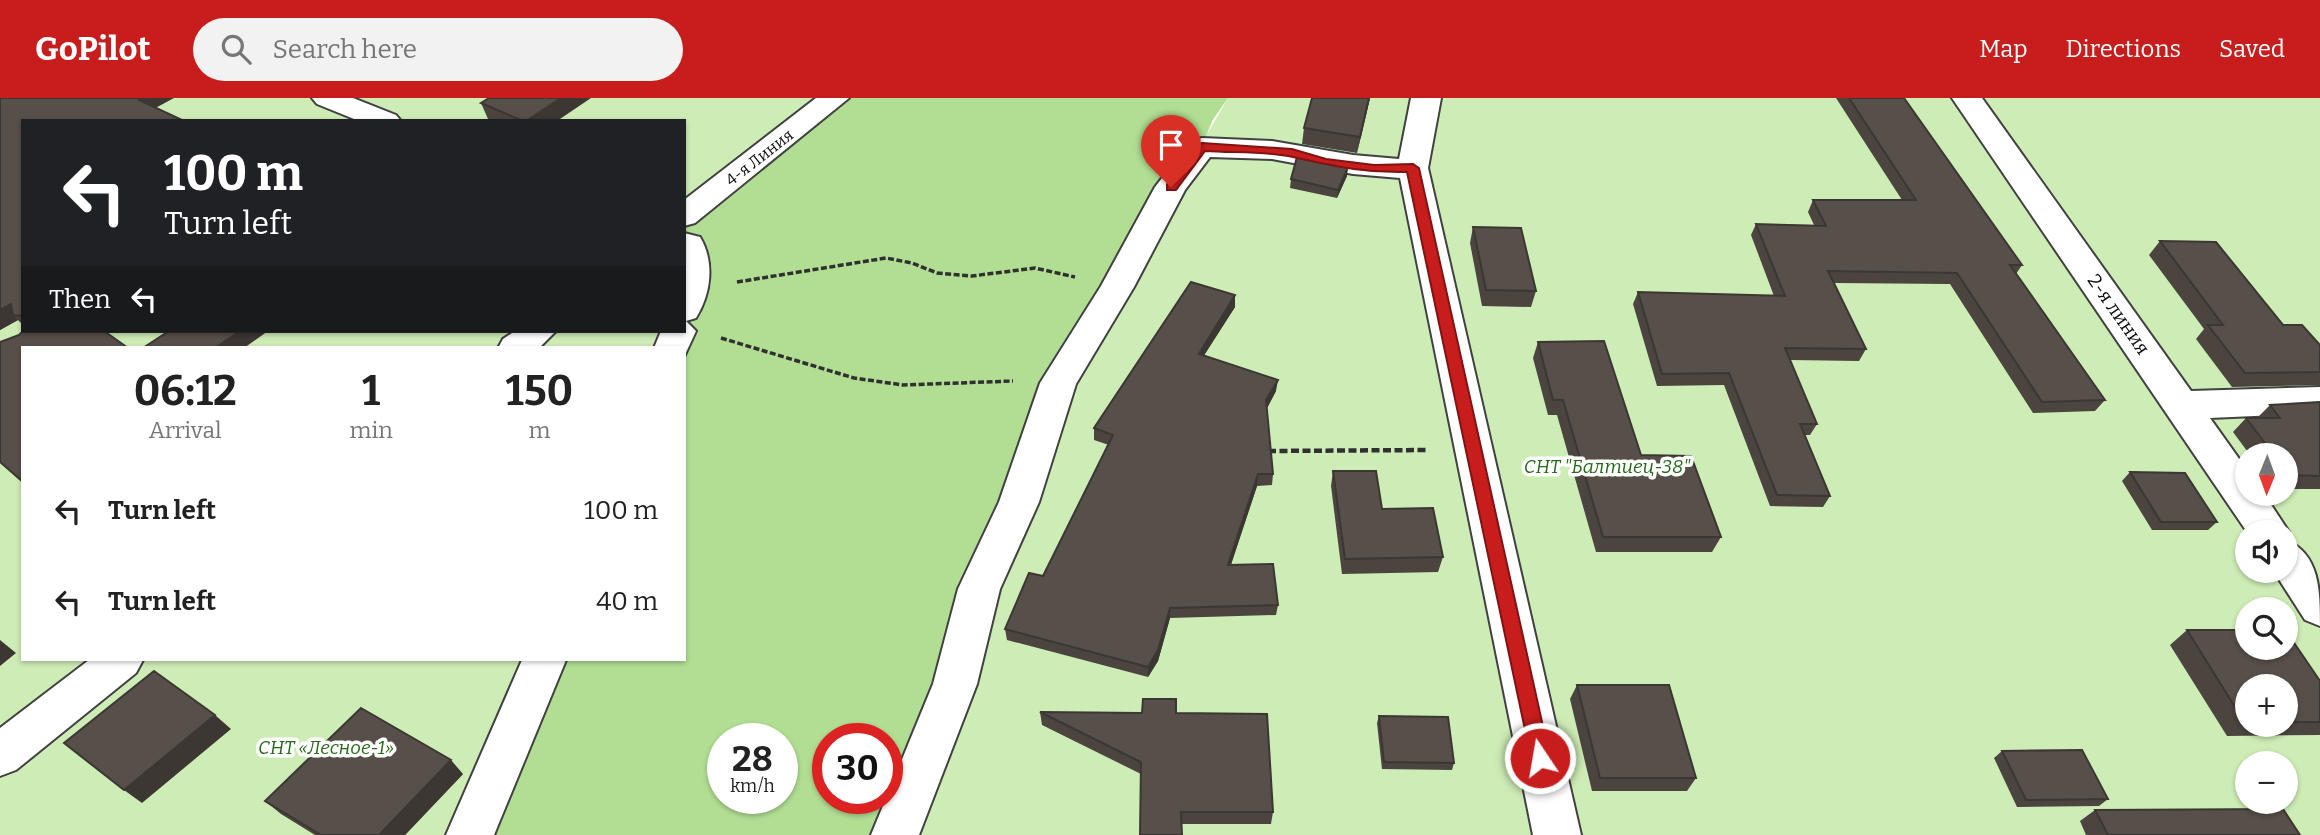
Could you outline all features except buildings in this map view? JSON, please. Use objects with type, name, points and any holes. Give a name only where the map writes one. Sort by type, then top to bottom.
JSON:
[{"type":"street","points":[[327,98],[377,119],[406,98]]},
{"type":"street","name":"4-я Линия","points":[[686,214],[834,98]]},
{"type":"street","points":[[1426,98],[1413,168],[1557,835]]},
{"type":"street","name":"2-я линия","points":[[1968,98],[2261,520]]},
{"type":"street","points":[[895,835],[955,684],[979,589],[1019,502],[1058,383],[1117,287],[1136,247],[1171,187],[1202,147],[1292,153],[1325,162],[1374,169],[1413,168]]},
{"type":"street","points":[[686,244],[694,275],[686,303]]},
{"type":"street","points":[[519,346],[535,333]]},
{"type":"street","points":[[2183,405],[2320,400]]},
{"type":"street","points":[[2298,574],[2320,608]]},
{"type":"street","points":[[0,755],[120,661]]},
{"type":"street","points":[[470,835],[544,661]]},
{"type":"path","points":[[694,275],[736,282],[886,258],[912,263],[937,273],[972,276],[1035,268],[1117,287]]},
{"type":"path","points":[[714,336],[854,378],[903,385],[1029,380],[1058,383]]},
{"type":"path","points":[[1254,451],[1474,449]]},
{"type":"green space","name":"СНТ «Лесное-1»","points":[[0,98],[834,98],[686,214],[686,119],[21,119],[21,333],[676,333],[673,346],[21,346],[21,661],[544,661],[470,835],[0,835]]},
{"type":"green space","points":[[834,98],[1228,98],[1212,121],[1202,147],[1073,358],[903,814],[903,723],[812,723],[812,814],[903,814],[895,835],[486,835],[478,816],[544,661],[686,661],[686,346],[673,346],[676,333],[686,333],[686,214]]},
{"type":"green space","name":"СНТ \"Балтиец-38\"","points":[[1228,98],[2320,98],[2320,835],[895,835],[1051,405]]},
{"type":"route","points":[[1171,187],[1202,147],[1292,153],[1325,162],[1374,169],[1413,168],[1540,758]]}]
